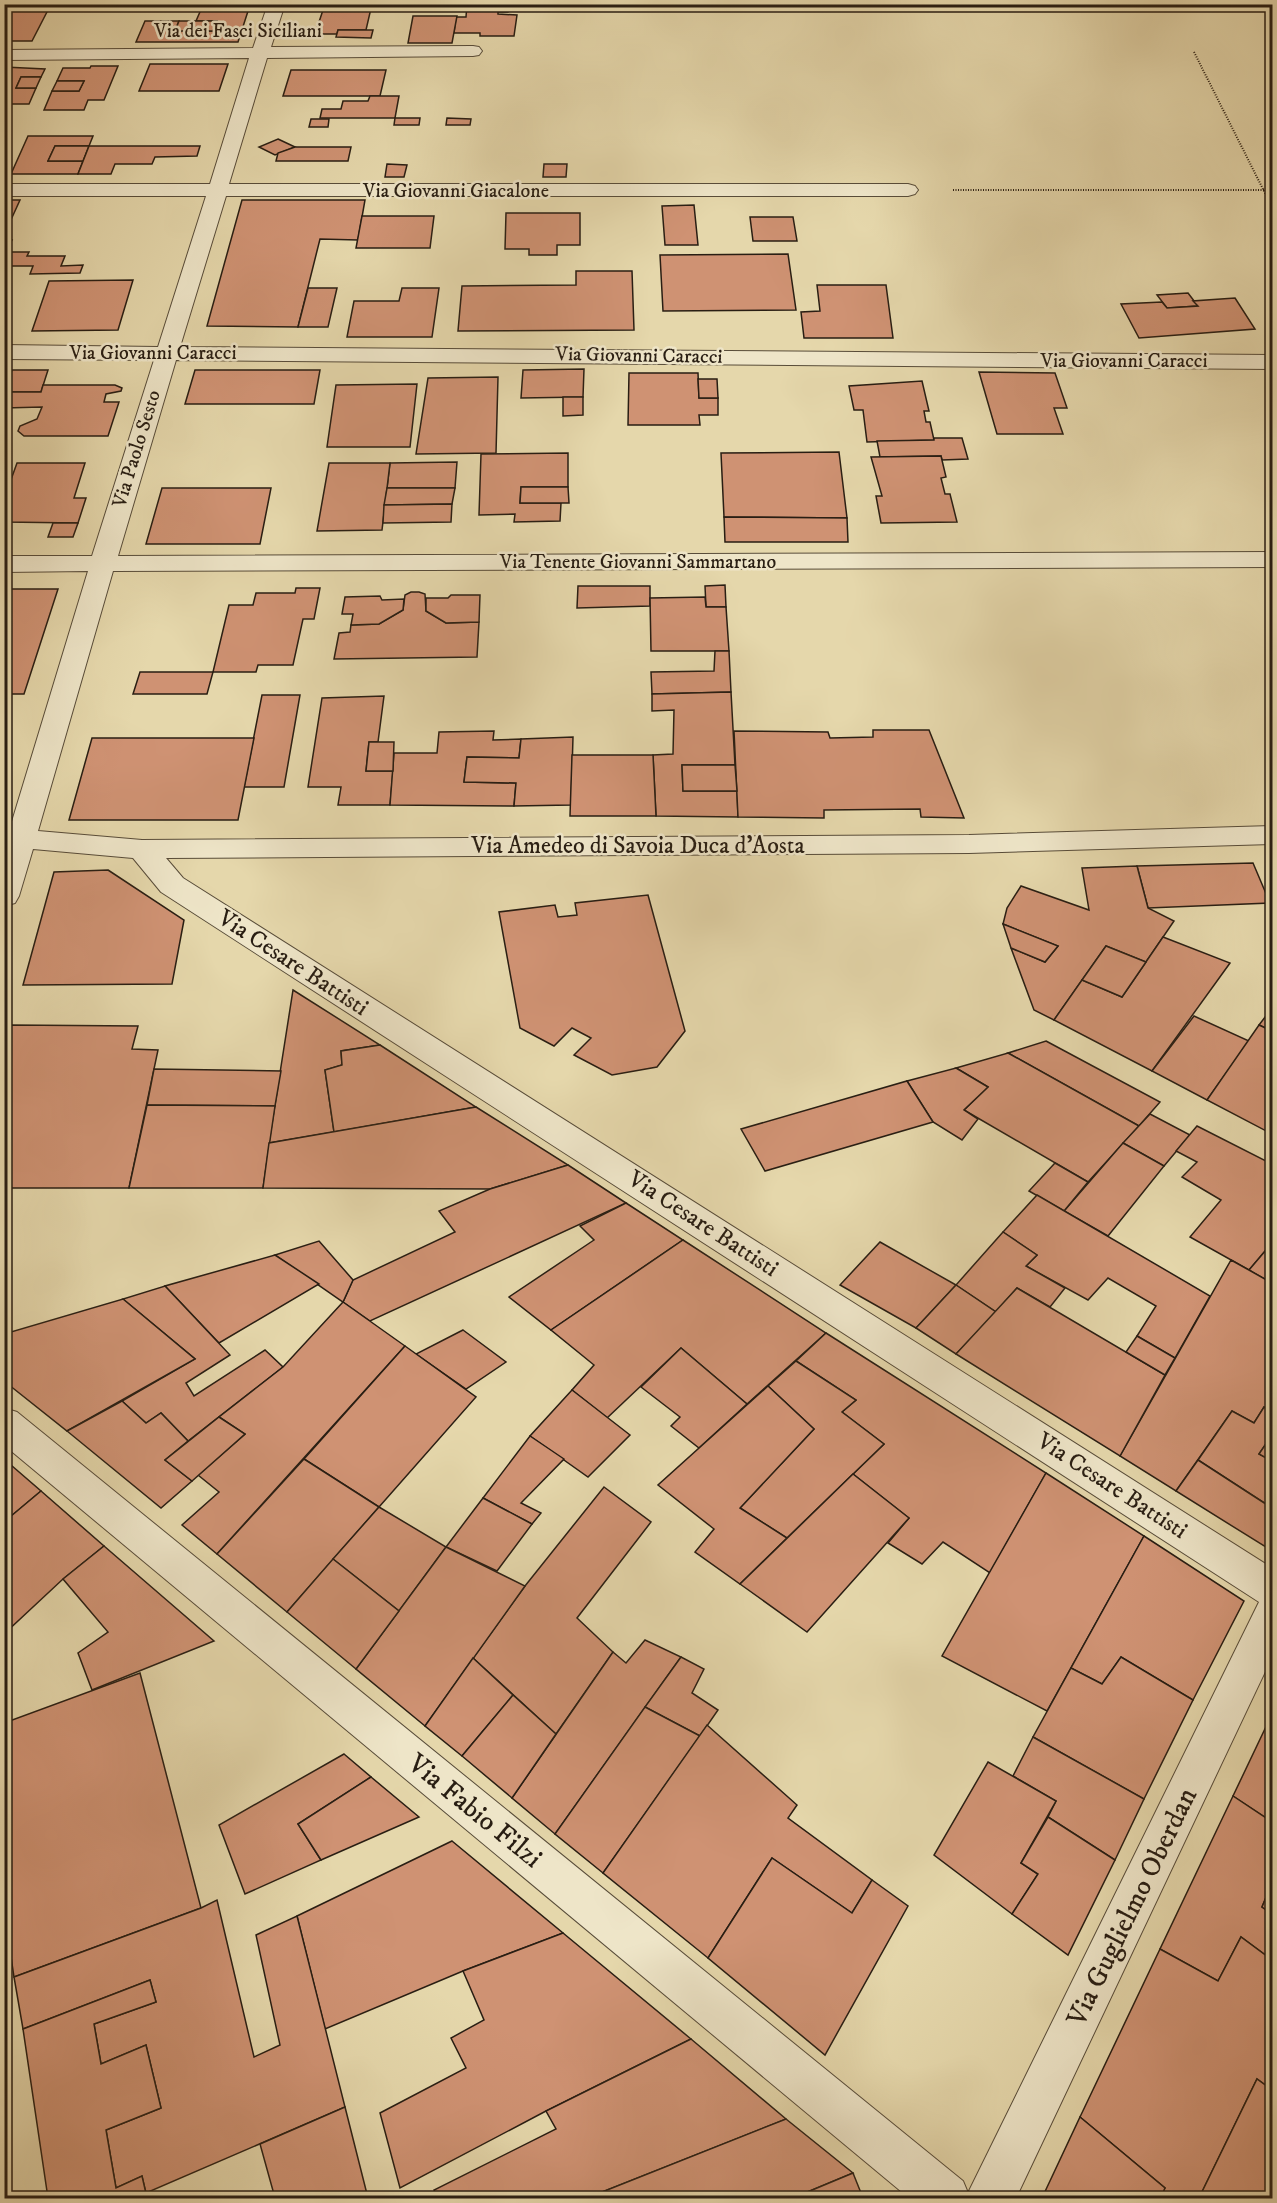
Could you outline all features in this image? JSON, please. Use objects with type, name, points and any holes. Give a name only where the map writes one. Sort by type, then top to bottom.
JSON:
[{"type":"street","name":"Via Paolo Sesto","points":[[4,896],[13,837],[103,563],[277,4]]},
{"type":"street","name":"Via dei Fasci Siciliani","points":[[4,55],[473,51]]},
{"type":"street","name":"Via Giovanni Giacalone","points":[[4,190],[908,190]]},
{"type":"street","name":"Via Giovanni Caracci","points":[[4,352],[1272,362]]},
{"type":"street","name":"Via Tenente Giovanni Sammartano","points":[[4,564],[1272,560]]},
{"type":"street","name":"Via Amedeo di Savoia Duca d'Aosta","points":[[13,837],[142,849],[969,844],[1272,835]]},
{"type":"street","name":"Via Cesare Battisti","points":[[142,849],[171,885],[1272,1589]]},
{"type":"street","name":"Via Fabio Filzi","points":[[4,1423],[946,2199]]},
{"type":"street","name":"Via Guglielmo Oberdan","points":[[991,2199],[1272,1615]]},
{"type":"path","points":[[1194,52],[1272,207]]},
{"type":"path","points":[[908,190],[1264,190]]},
{"type":"building","points":[[325,4],[372,4],[366,30],[338,30],[337,34],[315,34]]},
{"type":"building","points":[[399,4],[426,4],[425,9],[398,9]]},
{"type":"building","points":[[467,4],[509,4],[508,12],[498,12],[498,14],[517,15],[514,36],[454,33],[456,17],[466,17]]},
{"type":"building","points":[[203,5],[250,5],[238,42],[136,42],[145,21],[179,21],[175,31],[213,31],[217,21],[196,21]]},
{"type":"building","points":[[8,8],[49,8],[32,41],[4,41],[4,14]]},
{"type":"building","points":[[413,16],[457,16],[452,43],[408,43]]},
{"type":"building","points":[[179,21],[217,21],[213,31],[175,31]]},
{"type":"building","points":[[338,30],[373,30],[371,38],[336,37]]},
{"type":"building","points":[[150,64],[228,64],[219,91],[139,91]]},
{"type":"building","points":[[91,66],[118,66],[104,100],[88,100],[84,110],[44,110],[52,91],[79,91],[84,81],[57,81],[63,68],[90,68]]},
{"type":"building","points":[[4,67],[45,69],[41,77],[21,77],[16,88],[36,88],[29,104],[4,104]]},
{"type":"building","points":[[291,70],[386,70],[380,96],[283,96]]},
{"type":"building","points":[[21,77],[41,77],[36,88],[16,88]]},
{"type":"building","points":[[57,81],[84,81],[79,91],[52,91]]},
{"type":"building","points":[[370,96],[399,96],[395,118],[320,118],[322,109],[341,109],[343,101],[368,101]]},
{"type":"building","points":[[395,118],[420,118],[419,125],[394,125]]},
{"type":"building","points":[[447,118],[471,119],[470,125],[446,125]]},
{"type":"building","points":[[311,119],[329,119],[328,127],[309,127]]},
{"type":"building","points":[[28,136],[93,136],[89,146],[55,146],[48,161],[83,161],[78,174],[11,174]]},
{"type":"building","points":[[278,139],[295,147],[275,155],[259,147]]},
{"type":"building","points":[[55,146],[89,146],[83,161],[48,161]]},
{"type":"building","points":[[89,146],[200,146],[197,156],[155,157],[152,164],[115,164],[111,174],[78,174]]},
{"type":"building","points":[[295,147],[351,147],[348,161],[276,161],[278,153]]},
{"type":"building","points":[[387,164],[407,165],[404,177],[385,177]]},
{"type":"building","points":[[544,164],[567,164],[566,177],[543,177]]},
{"type":"building","points":[[4,200],[20,200],[4,235]]},
{"type":"building","points":[[242,200],[365,200],[358,240],[320,239],[298,327],[207,326]]},
{"type":"building","points":[[694,205],[698,245],[665,245],[662,206]]},
{"type":"building","points":[[506,213],[580,213],[580,245],[557,245],[557,255],[529,255],[529,249],[505,249]]},
{"type":"building","points":[[362,216],[434,216],[430,248],[356,248]]},
{"type":"building","points":[[750,217],[793,217],[797,241],[753,241]]},
{"type":"building","points":[[4,240],[12,240],[6,252],[29,252],[27,256],[65,256],[61,266],[83,265],[80,273],[30,274],[33,266],[4,266]]},
{"type":"building","points":[[788,254],[796,310],[663,311],[660,255]]},
{"type":"building","points":[[576,271],[632,271],[634,330],[458,331],[462,286],[576,285]]},
{"type":"building","points":[[133,280],[118,330],[32,331],[49,281]]},
{"type":"building","points":[[817,285],[886,285],[893,338],[804,338],[801,312],[820,311]]},
{"type":"building","points":[[308,288],[337,288],[328,327],[298,327]]},
{"type":"building","points":[[402,288],[439,288],[432,337],[347,337],[354,301],[399,301]]},
{"type":"building","points":[[1188,293],[1198,306],[1167,308],[1157,295]]},
{"type":"building","points":[[1235,298],[1255,329],[1139,338],[1121,304],[1162,302],[1167,308],[1198,306],[1193,301]]},
{"type":"building","points":[[584,369],[583,397],[521,398],[523,370]]},
{"type":"building","points":[[12,370],[48,370],[41,392],[4,392]]},
{"type":"building","points":[[195,370],[320,370],[314,404],[185,404]]},
{"type":"building","points":[[979,372],[1055,373],[1067,408],[1054,408],[1063,434],[997,434]]},
{"type":"building","points":[[629,373],[698,373],[699,398],[718,398],[718,415],[699,415],[700,425],[628,425]]},
{"type":"building","points":[[498,377],[496,453],[416,454],[428,378]]},
{"type":"building","points":[[698,379],[717,379],[718,398],[699,398]]},
{"type":"building","points":[[922,381],[929,411],[924,411],[926,422],[930,422],[934,440],[867,442],[863,410],[854,410],[849,386]]},
{"type":"building","points":[[417,384],[410,447],[327,447],[336,385]]},
{"type":"building","points":[[43,385],[115,385],[122,388],[121,391],[106,394],[104,402],[119,402],[108,436],[24,436],[18,431],[20,426],[37,419],[42,407],[4,408],[4,392],[41,392]]},
{"type":"building","points":[[563,397],[583,397],[583,415],[563,416]]},
{"type":"building","points":[[934,438],[962,438],[968,459],[942,460],[941,456],[880,457],[877,441],[934,440]]},
{"type":"building","points":[[839,452],[847,518],[724,517],[721,453]]},
{"type":"building","points":[[568,453],[568,487],[521,487],[520,503],[561,503],[560,521],[514,522],[515,514],[479,515],[481,454]]},
{"type":"building","points":[[941,456],[946,477],[941,478],[945,494],[950,494],[957,522],[881,523],[876,496],[882,496],[871,457]]},
{"type":"building","points":[[457,462],[455,488],[387,488],[390,463]]},
{"type":"building","points":[[17,463],[85,463],[74,498],[86,498],[78,523],[4,522],[4,499]]},
{"type":"building","points":[[329,463],[390,463],[382,530],[317,531]]},
{"type":"building","points":[[521,487],[568,487],[569,503],[520,503]]},
{"type":"building","points":[[162,488],[271,488],[260,544],[146,544]]},
{"type":"building","points":[[387,488],[455,488],[452,504],[384,505]]},
{"type":"building","points":[[452,504],[451,522],[383,523],[384,505]]},
{"type":"building","points":[[724,517],[847,518],[848,542],[725,542]]},
{"type":"building","points":[[53,523],[78,523],[73,537],[48,537]]},
{"type":"building","points":[[725,585],[726,607],[706,607],[705,586]]},
{"type":"building","points":[[578,586],[650,586],[650,606],[577,608]]},
{"type":"building","points":[[296,588],[320,588],[314,619],[303,619],[293,665],[258,665],[256,672],[213,672],[229,605],[253,605],[256,593],[295,593]]},
{"type":"building","points":[[4,589],[58,589],[24,694],[4,694]]},
{"type":"building","points":[[411,592],[425,594],[426,611],[446,623],[479,622],[477,657],[334,659],[339,633],[350,632],[351,625],[379,624],[403,610],[405,595]]},
{"type":"building","points":[[451,595],[480,595],[479,622],[446,623],[426,611],[426,598],[448,598]]},
{"type":"building","points":[[380,596],[382,600],[404,599],[403,610],[379,624],[351,625],[353,614],[342,614],[345,597]]},
{"type":"building","points":[[705,597],[706,607],[726,607],[729,651],[651,651],[650,598]]},
{"type":"building","points":[[715,651],[729,651],[731,692],[652,694],[651,672],[714,671]]},
{"type":"building","points":[[140,672],[213,672],[207,694],[133,694]]},
{"type":"building","points":[[731,692],[735,765],[682,765],[683,791],[737,791],[738,817],[656,816],[653,755],[673,754],[674,710],[652,711],[652,694]]},
{"type":"building","points":[[262,695],[300,695],[284,787],[244,787]]},
{"type":"building","points":[[384,696],[378,742],[369,742],[366,771],[393,771],[390,805],[338,805],[341,787],[308,787],[322,698]]},
{"type":"building","points":[[873,730],[929,730],[964,818],[921,817],[920,809],[824,810],[824,818],[738,817],[734,731],[828,732],[830,738],[873,737]]},
{"type":"building","points":[[494,731],[493,740],[521,739],[519,758],[467,757],[464,782],[516,783],[514,806],[390,805],[394,753],[437,753],[439,732]]},
{"type":"building","points":[[573,737],[571,805],[514,806],[516,783],[464,782],[467,757],[519,758],[521,739]]},
{"type":"building","points":[[92,738],[254,738],[238,820],[69,820]]},
{"type":"building","points":[[369,742],[394,742],[393,771],[366,771]]},
{"type":"building","points":[[572,755],[653,755],[656,816],[570,816]]},
{"type":"building","points":[[682,765],[735,765],[737,791],[683,791]]},
{"type":"building","points":[[1253,863],[1270,903],[1148,908],[1137,866]]},
{"type":"building","points":[[1137,866],[1148,908],[1174,921],[1146,962],[1106,946],[1054,1020],[1034,1010],[1011,948],[1045,962],[1058,946],[1003,924],[1007,908],[1021,886],[1089,910],[1082,868]]},
{"type":"building","points":[[108,870],[184,920],[172,984],[23,985],[54,872]]},
{"type":"building","points":[[648,895],[685,1031],[657,1067],[612,1075],[574,1055],[591,1038],[572,1028],[554,1046],[520,1028],[499,912],[555,905],[558,917],[577,915],[575,903]]},
{"type":"building","points":[[1003,924],[1058,946],[1045,962],[1011,948]]},
{"type":"building","points":[[1163,937],[1230,963],[1152,1071],[1054,1020],[1082,980],[1122,997]]},
{"type":"building","points":[[1106,946],[1146,962],[1122,997],[1082,980]]},
{"type":"building","points":[[293,990],[380,1045],[341,1051],[342,1065],[325,1070],[334,1132],[269,1143]]},
{"type":"building","points":[[1272,1008],[1272,1031],[1259,1025]]},
{"type":"building","points":[[1194,1016],[1249,1041],[1207,1100],[1152,1071]]},
{"type":"building","points":[[10,1025],[138,1026],[132,1049],[158,1050],[129,1188],[4,1188],[4,1047]]},
{"type":"building","points":[[1259,1025],[1272,1031],[1272,1134],[1207,1100]]},
{"type":"building","points":[[1046,1041],[1160,1102],[1139,1126],[1008,1053]]},
{"type":"building","points":[[380,1045],[476,1107],[334,1132],[325,1070],[342,1065],[341,1051]]},
{"type":"building","points":[[1008,1053],[1139,1126],[1088,1182],[964,1110],[988,1087],[956,1068]]},
{"type":"building","points":[[956,1068],[988,1087],[964,1110],[978,1119],[962,1140],[933,1122],[907,1081]]},
{"type":"building","points":[[154,1069],[281,1071],[275,1106],[147,1105]]},
{"type":"building","points":[[907,1081],[933,1122],[765,1171],[741,1129]]},
{"type":"building","points":[[147,1105],[275,1106],[263,1188],[129,1188]]},
{"type":"building","points":[[476,1107],[568,1165],[490,1189],[263,1188],[269,1143]]},
{"type":"building","points":[[1150,1114],[1190,1135],[1164,1166],[1123,1143]]},
{"type":"building","points":[[1197,1126],[1272,1164],[1272,1253],[1266,1250],[1249,1270],[1190,1237],[1221,1200],[1182,1177],[1197,1162],[1176,1151]]},
{"type":"building","points":[[1123,1143],[1164,1166],[1108,1236],[1064,1211]]},
{"type":"building","points":[[1055,1163],[1088,1182],[1064,1211],[1029,1191]]},
{"type":"building","points":[[568,1165],[626,1203],[370,1321],[343,1302],[353,1280],[455,1232],[439,1211],[490,1189]]},
{"type":"building","points":[[1037,1195],[1210,1296],[1175,1358],[1137,1336],[1156,1306],[1108,1278],[1088,1300],[1026,1266],[1037,1255],[1003,1232]]},
{"type":"building","points":[[626,1203],[683,1240],[551,1330],[509,1297],[594,1240],[580,1226]]},
{"type":"building","points":[[1003,1232],[1037,1255],[1026,1266],[1065,1288],[1050,1307],[1017,1288],[996,1312],[956,1285]]},
{"type":"building","points":[[683,1240],[826,1333],[747,1404],[681,1348],[607,1418],[572,1390],[594,1365],[551,1330]]},
{"type":"building","points":[[319,1241],[353,1280],[343,1302],[275,1255]]},
{"type":"building","points":[[880,1242],[956,1285],[916,1328],[840,1285]]},
{"type":"building","points":[[1266,1250],[1272,1253],[1272,1283],[1249,1270]]},
{"type":"building","points":[[275,1255],[319,1284],[219,1343],[165,1286]]},
{"type":"building","points":[[1231,1260],[1272,1283],[1272,1412],[1264,1407],[1254,1423],[1232,1411],[1176,1491],[1120,1456]]},
{"type":"building","points":[[956,1285],[996,1312],[956,1354],[916,1328]]},
{"type":"building","points":[[165,1286],[230,1355],[186,1383],[194,1396],[265,1350],[283,1367],[188,1441],[161,1413],[146,1423],[122,1401],[195,1359],[123,1299]]},
{"type":"building","points":[[1017,1288],[1165,1375],[1120,1456],[956,1354]]},
{"type":"building","points":[[123,1299],[195,1359],[67,1431],[4,1381],[4,1334]]},
{"type":"building","points":[[343,1302],[405,1346],[217,1554],[182,1525],[219,1492],[198,1475],[245,1434],[219,1417],[283,1367]]},
{"type":"building","points":[[463,1330],[506,1362],[466,1389],[416,1354]]},
{"type":"building","points":[[826,1333],[1046,1473],[990,1573],[943,1542],[922,1564],[888,1543],[909,1518],[853,1474],[884,1444],[842,1412],[856,1400],[796,1361]]},
{"type":"building","points":[[1137,1336],[1175,1358],[1165,1375],[1126,1352]]},
{"type":"building","points":[[405,1346],[476,1397],[379,1507],[304,1459]]},
{"type":"building","points":[[681,1348],[747,1404],[699,1448],[671,1426],[680,1417],[641,1387]]},
{"type":"building","points":[[796,1361],[856,1400],[842,1412],[884,1444],[787,1538],[740,1508],[814,1429],[768,1386]]},
{"type":"building","points":[[768,1386],[814,1429],[740,1508],[787,1538],[740,1584],[695,1552],[714,1529],[658,1485]]},
{"type":"building","points":[[572,1390],[630,1435],[588,1477],[530,1436]]},
{"type":"building","points":[[122,1401],[146,1423],[161,1413],[188,1441],[165,1460],[192,1481],[161,1508],[67,1431]]},
{"type":"building","points":[[1264,1407],[1272,1412],[1272,1435],[1259,1454],[1272,1461],[1272,1508],[1198,1460],[1232,1411],[1254,1423]]},
{"type":"building","points":[[219,1417],[245,1434],[192,1481],[165,1460]]},
{"type":"building","points":[[1272,1435],[1272,1461],[1259,1454]]},
{"type":"building","points":[[530,1436],[564,1459],[521,1503],[541,1513],[532,1524],[483,1498]]},
{"type":"building","points":[[4,1459],[41,1491],[4,1522]]},
{"type":"building","points":[[304,1459],[379,1507],[287,1612],[217,1554]]},
{"type":"building","points":[[1198,1460],[1272,1508],[1272,1541],[1269,1549],[1176,1491]]},
{"type":"building","points":[[1046,1473],[1144,1536],[1047,1711],[942,1656]]},
{"type":"building","points":[[853,1474],[909,1518],[807,1632],[740,1584]]},
{"type":"building","points":[[604,1487],[651,1522],[577,1618],[613,1652],[556,1734],[473,1658],[525,1586]]},
{"type":"building","points":[[41,1491],[104,1546],[63,1579],[4,1634],[4,1522]]},
{"type":"building","points":[[483,1498],[532,1524],[497,1571],[446,1547]]},
{"type":"building","points":[[379,1507],[446,1547],[399,1611],[333,1559]]},
{"type":"building","points":[[1144,1536],[1244,1601],[1193,1700],[1121,1657],[1102,1684],[1071,1668]]},
{"type":"building","points":[[104,1546],[214,1641],[92,1690],[78,1653],[108,1632],[63,1579]]},
{"type":"building","points":[[446,1547],[525,1586],[425,1726],[356,1669]]},
{"type":"building","points":[[333,1559],[399,1611],[356,1669],[287,1612]]},
{"type":"building","points":[[645,1640],[681,1657],[555,1834],[512,1798],[613,1652],[626,1663]]},
{"type":"building","points":[[681,1657],[704,1669],[692,1693],[718,1710],[700,1736],[645,1707]]},
{"type":"building","points":[[1121,1657],[1193,1700],[1144,1799],[1033,1737],[1071,1668],[1102,1684]]},
{"type":"building","points":[[473,1658],[513,1695],[462,1756],[425,1726]]},
{"type":"building","points":[[140,1673],[201,1908],[14,1977],[4,1910],[4,1723]]},
{"type":"building","points":[[513,1695],[556,1734],[512,1798],[462,1756]]},
{"type":"building","points":[[645,1707],[700,1736],[603,1873],[555,1834]]},
{"type":"building","points":[[1272,1714],[1272,1822],[1233,1796]]},
{"type":"building","points":[[707,1725],[797,1805],[788,1818],[872,1880],[852,1913],[772,1858],[708,1958],[603,1873]]},
{"type":"building","points":[[1033,1737],[1144,1799],[1115,1860],[1048,1817],[1056,1801],[1013,1776]]},
{"type":"building","points":[[344,1754],[371,1777],[298,1824],[321,1860],[245,1894],[219,1825]]},
{"type":"building","points":[[988,1762],[1056,1801],[1021,1863],[1038,1874],[1012,1914],[934,1855]]},
{"type":"building","points":[[371,1777],[419,1817],[321,1860],[298,1824]]},
{"type":"building","points":[[1233,1796],[1272,1822],[1272,1883],[1262,1907],[1272,1914],[1272,1960],[1241,1937],[1218,1981],[1160,1949]]},
{"type":"building","points":[[1048,1817],[1115,1860],[1068,1955],[1012,1914],[1038,1874],[1021,1863]]},
{"type":"building","points":[[452,1841],[563,1933],[463,1971],[325,2029],[297,1916]]},
{"type":"building","points":[[772,1858],[852,1913],[872,1880],[908,1906],[825,2055],[708,1958]]},
{"type":"building","points":[[1272,1883],[1272,1914],[1262,1907]]},
{"type":"building","points":[[217,1900],[254,2057],[280,2045],[256,1935],[297,1916],[345,2107],[146,2193],[142,2176],[116,2188],[106,2130],[161,2108],[146,2045],[101,2064],[94,2024],[156,2002],[150,1980],[23,2029],[14,1977],[201,1908]]},
{"type":"building","points":[[563,1933],[691,2039],[546,2111],[400,2188],[380,2113],[466,2068],[451,2038],[484,2020],[463,1971]]},
{"type":"building","points":[[1241,1937],[1272,1960],[1272,2090],[1257,2079],[1199,2198],[1160,2198],[1165,2188],[1080,2117],[1160,1949],[1218,1981]]},
{"type":"building","points":[[150,1980],[156,2002],[94,2024],[101,2064],[146,2045],[161,2108],[106,2130],[116,2188],[142,2176],[147,2198],[48,2198],[23,2029]]},
{"type":"building","points":[[691,2039],[786,2119],[587,2198],[438,2198],[434,2190],[556,2129],[546,2111]]},
{"type":"building","points":[[1257,2079],[1272,2090],[1272,2198],[1199,2198]]},
{"type":"building","points":[[345,2107],[368,2198],[275,2198],[260,2144]]},
{"type":"building","points":[[1080,2117],[1165,2188],[1160,2198],[1042,2198]]},
{"type":"building","points":[[786,2119],[853,2173],[793,2198],[594,2198],[592,2196]]},
{"type":"building","points":[[853,2173],[863,2198],[793,2198]]}]
